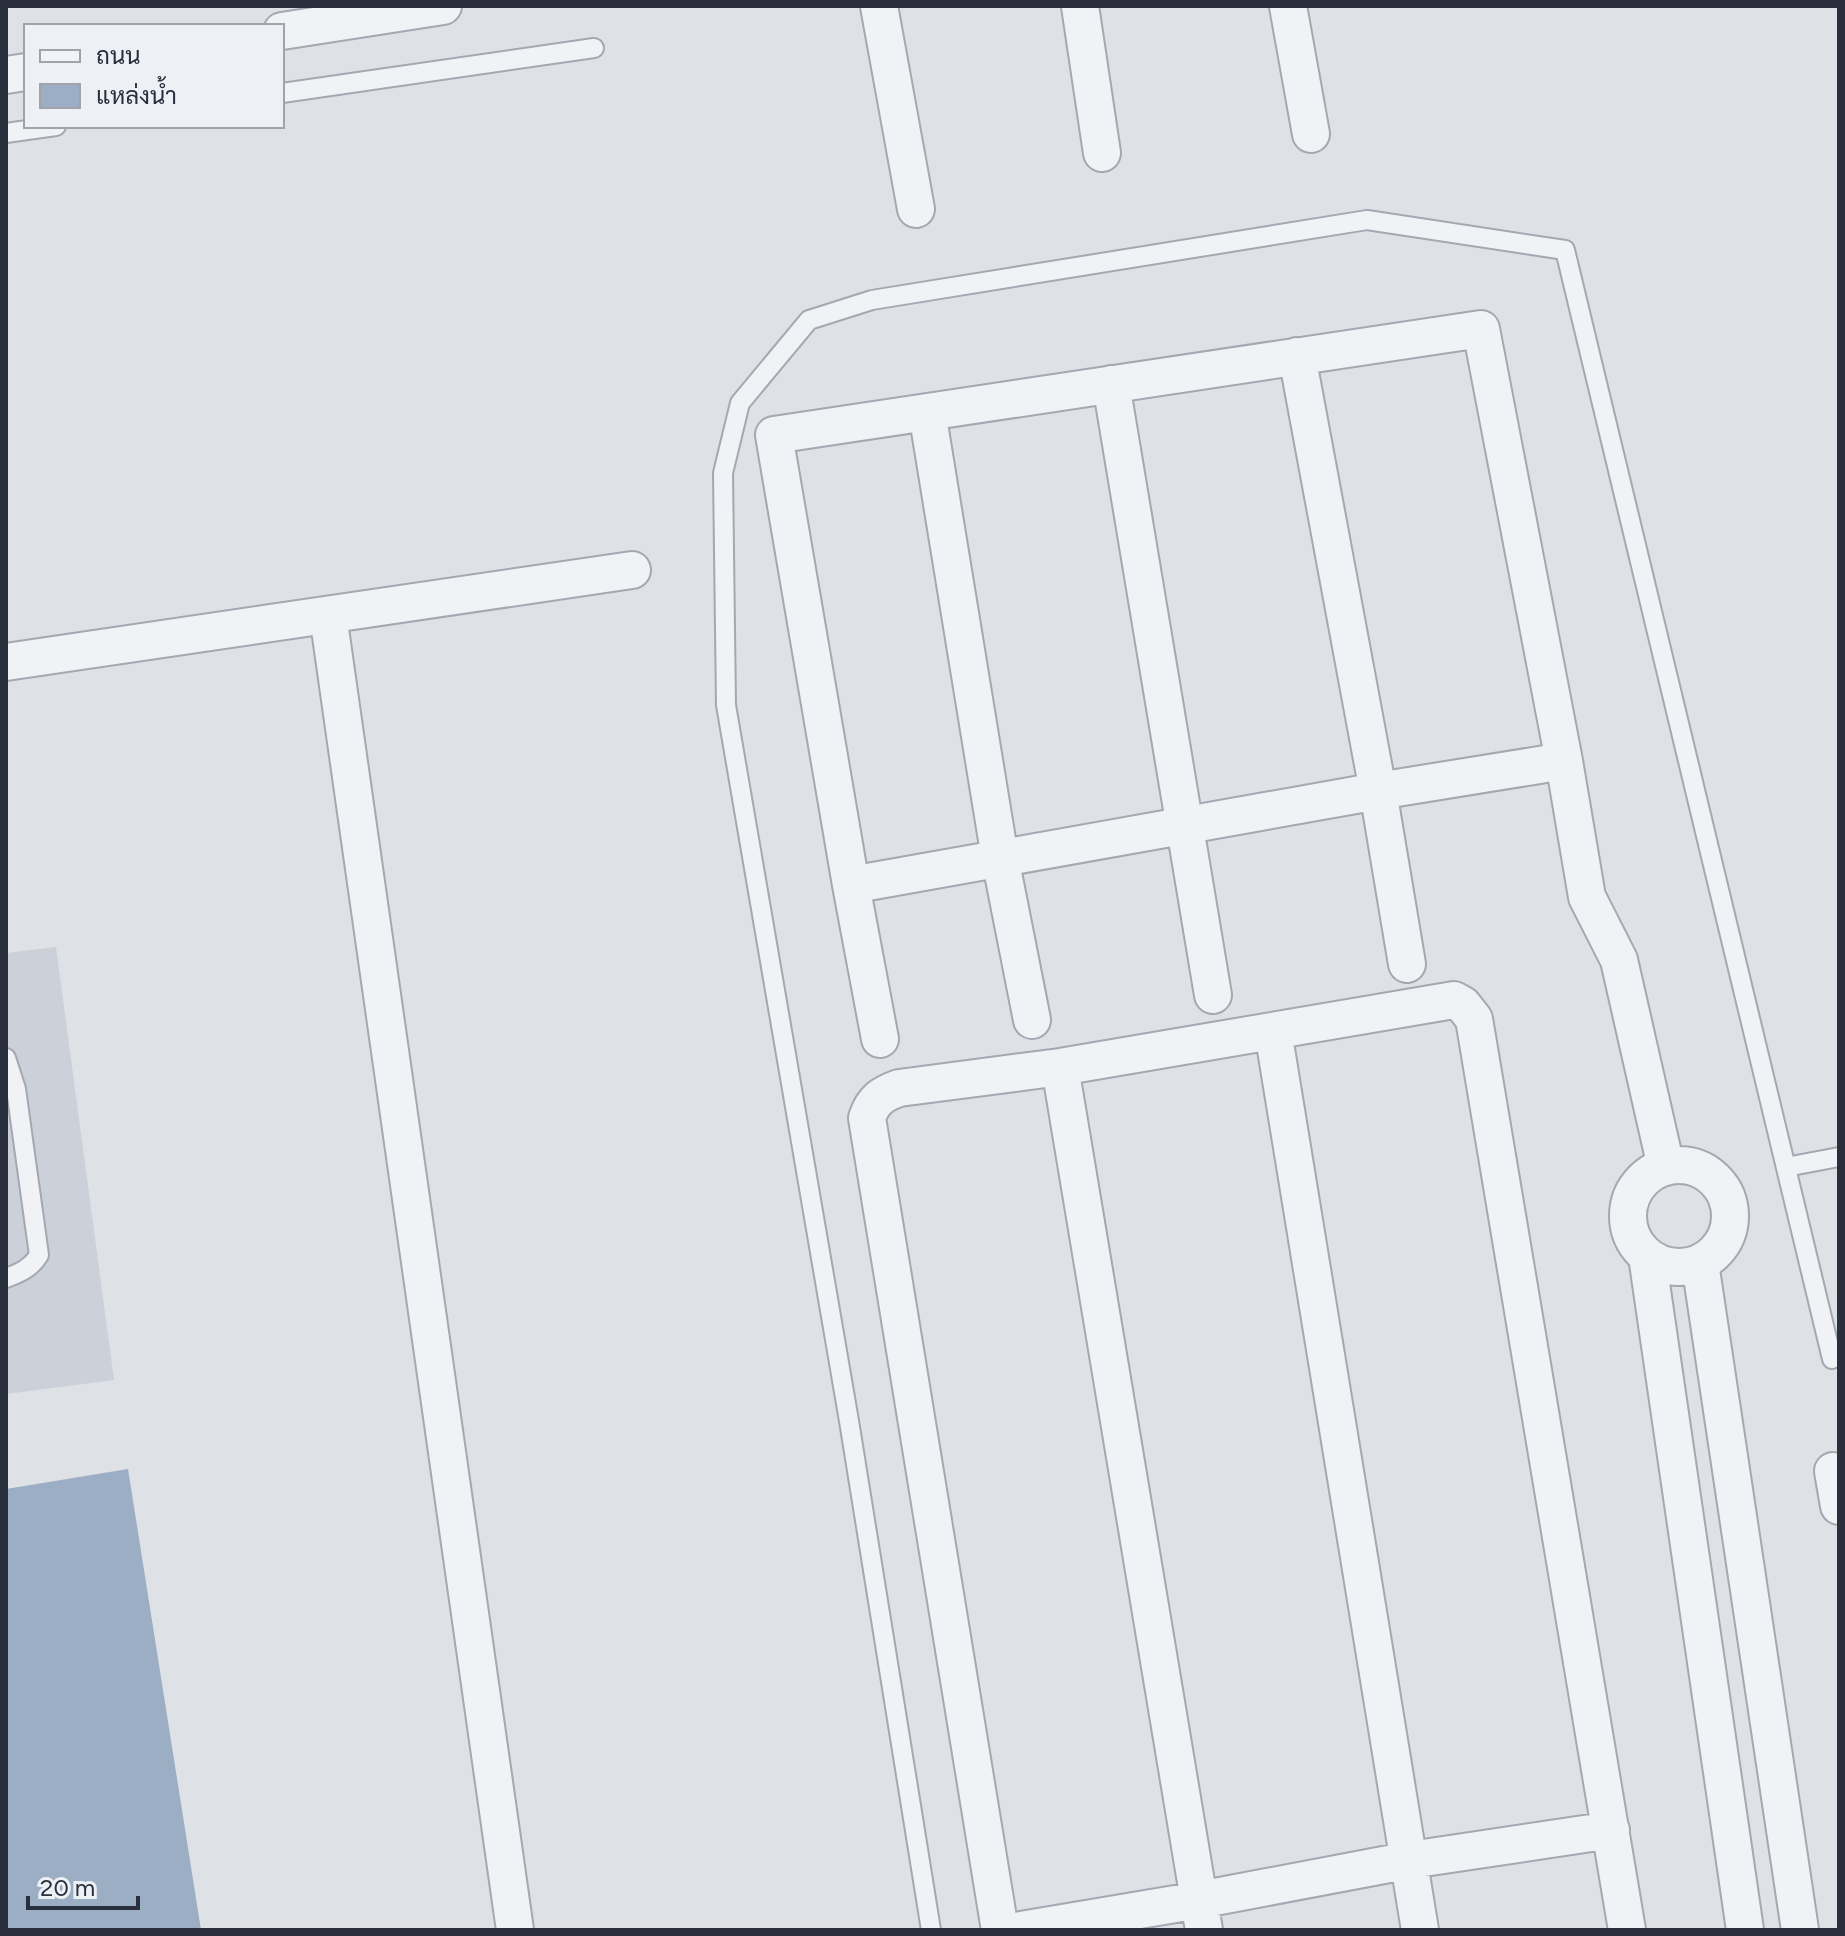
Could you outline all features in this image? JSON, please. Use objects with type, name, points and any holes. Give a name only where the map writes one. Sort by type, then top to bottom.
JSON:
[{"type":"street","points":[[284,31],[443,6]]},
{"type":"street","points":[[879,6],[916,209]]},
{"type":"street","points":[[1080,6],[1102,153]]},
{"type":"street","points":[[1288,6],[1311,134]]},
{"type":"street","points":[[880,1039],[774,435],[1481,329],[1587,897],[1619,960],[1666,1167]]},
{"type":"street","points":[[1297,356],[1407,964]]},
{"type":"street","points":[[1111,384],[1213,995]]},
{"type":"street","points":[[927,412],[1000,858],[1032,1020]]},
{"type":"street","points":[[6,662],[632,570]]},
{"type":"street","points":[[328,615],[515,1930]]},
{"type":"street","points":[[851,885],[1564,761]]},
{"type":"street","points":[[1000,1930],[867,1118],[871,1107],[877,1098],[899,1088],[1060,1067],[1454,1000],[1463,1005],[1474,1019],[1627,1930]]},
{"type":"street","points":[[1273,1031],[1420,1930]]},
{"type":"street","points":[[1060,1067],[1202,1915]]},
{"type":"street","points":[[1666,1167],[1693,1167],[1706,1173],[1725,1193],[1729,1206],[1728,1234],[1721,1246],[1712,1256],[1687,1267],[1659,1263],[1647,1256],[1631,1233],[1629,1219],[1634,1192],[1642,1181],[1666,1167]]},
{"type":"street","points":[[1647,1256],[1745,1930]]},
{"type":"street","points":[[1700,1263],[1800,1930]]},
{"type":"street","points":[[1833,1471],[1839,1506]]},
{"type":"street","points":[[1729,1815],[1782,1810]]},
{"type":"street","points":[[1021,1930],[1202,1915],[1410,1860],[1611,1830]]},
{"type":"lane","points":[[284,93],[594,48]]},
{"type":"lane","points":[[6,133],[42,128]]},
{"type":"lane","points":[[931,1930],[849,1421],[726,705],[723,473],[740,403],[809,320],[872,300],[1367,220],[1565,250],[1832,1359]]},
{"type":"lane","points":[[6,1058],[16,1089],[39,1255],[24,1271],[6,1278]]},
{"type":"lane","points":[[1786,1167],[1839,1157]]},
{"type":"shaded area","points":[[56,947],[114,1380],[6,1394],[6,953]]},
{"type":"water","points":[[128,1469],[201,1930],[6,1930],[6,1489]]}]
